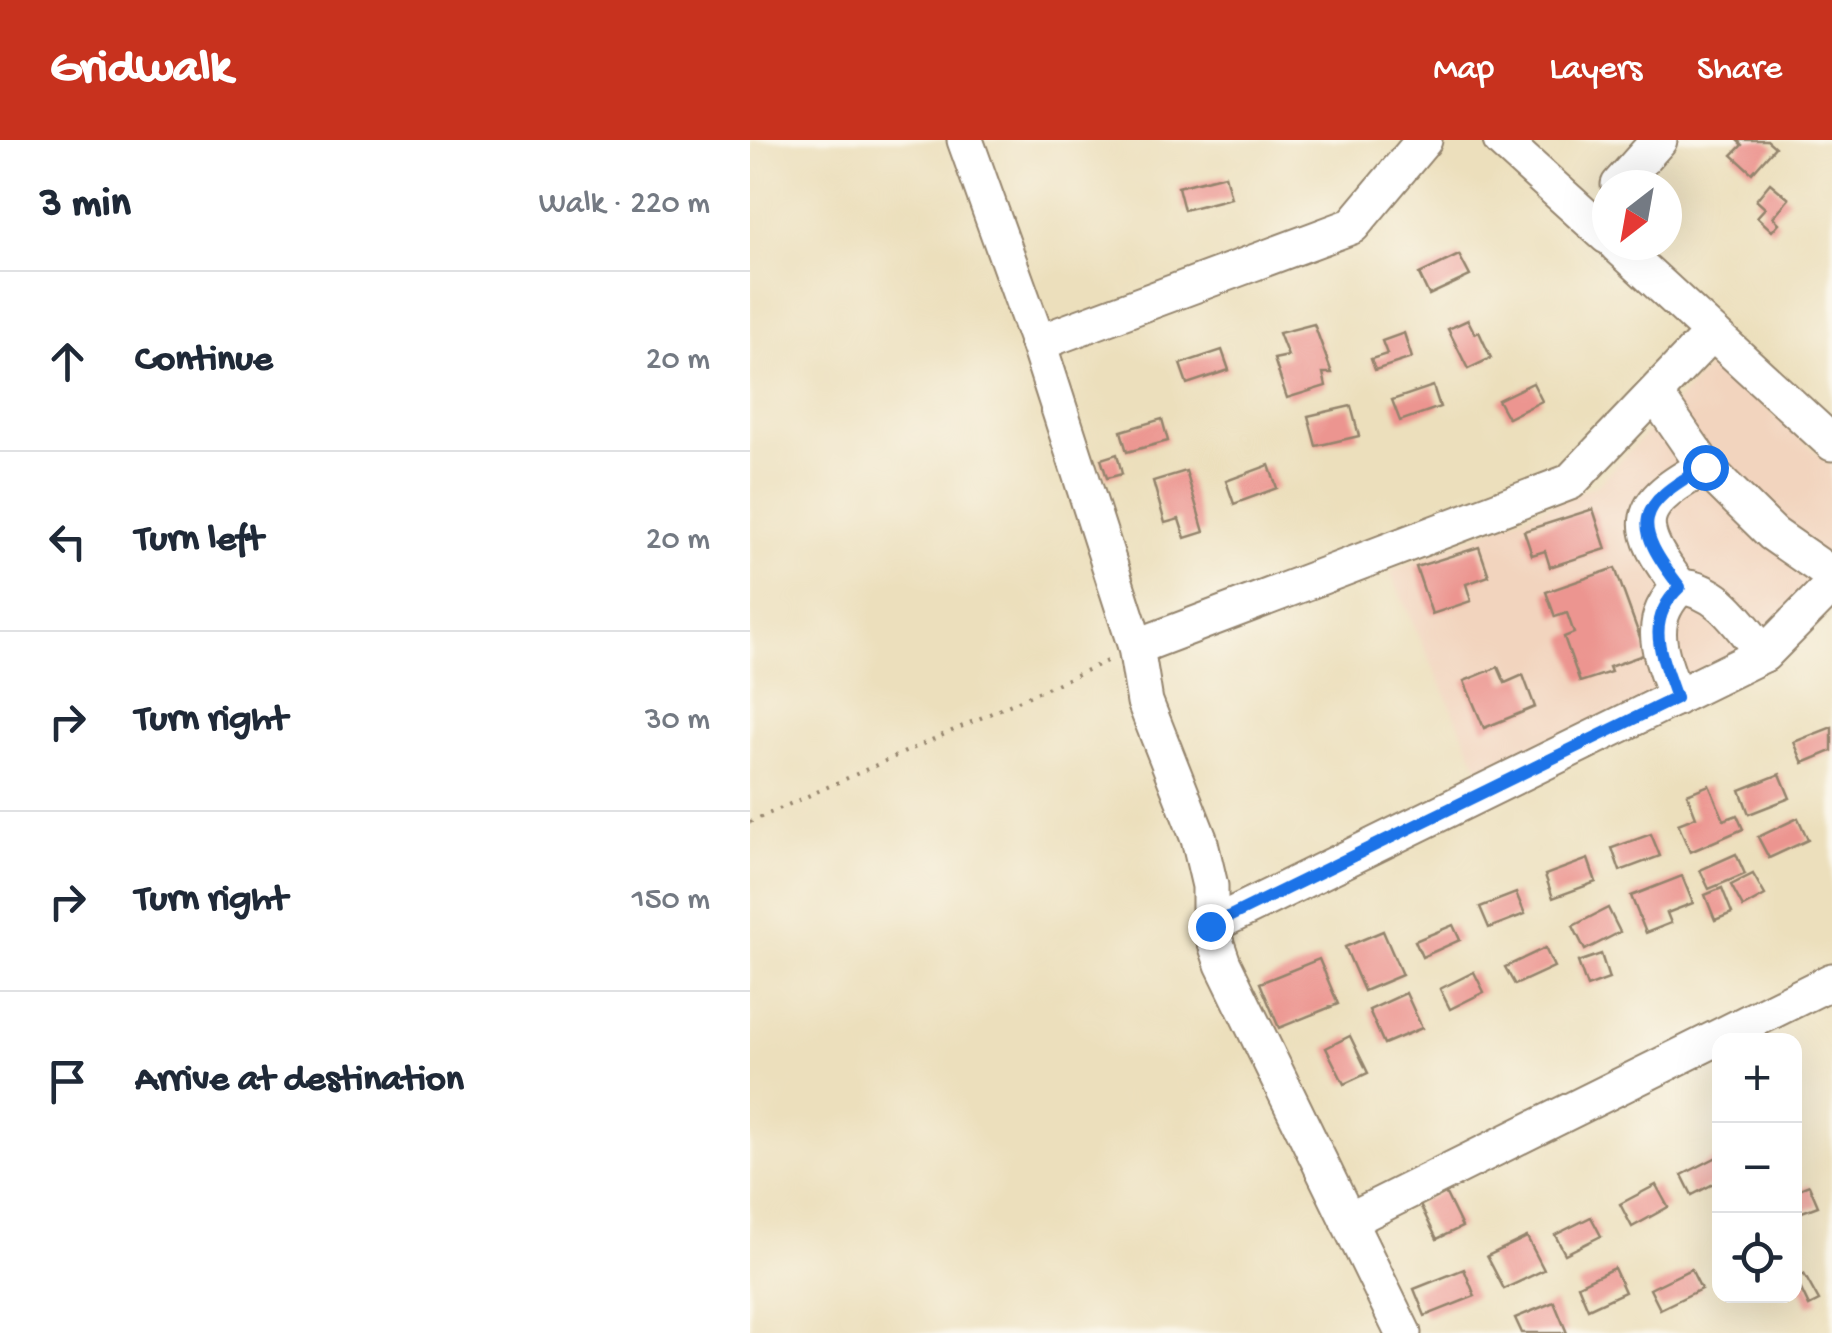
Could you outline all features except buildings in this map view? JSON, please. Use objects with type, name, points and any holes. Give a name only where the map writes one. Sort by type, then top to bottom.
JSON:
[{"type":"street","points":[[965,140],[1038,344],[1136,648],[1144,702],[1198,840],[1210,886],[1210,926],[1223,964],[1403,1333]]},
{"type":"street","points":[[1038,344],[1352,226],[1424,140]]},
{"type":"street","points":[[1501,140],[1592,211]]},
{"type":"street","points":[[1632,170],[1659,140]]},
{"type":"street","points":[[1633,260],[1712,334],[1828,431]]},
{"type":"street","points":[[1136,648],[1570,482],[1712,334]]},
{"type":"street","points":[[1654,394],[1705,467],[1774,534],[1832,575]]},
{"type":"street","points":[[1680,587],[1646,537],[1646,514],[1663,494],[1705,467]]},
{"type":"street","points":[[1210,926],[1764,654],[1832,584]]},
{"type":"street","points":[[1676,698],[1656,639],[1664,602],[1680,587],[1698,588],[1718,600],[1764,654]]},
{"type":"street","points":[[1348,1221],[1832,981]]},
{"type":"path","points":[[750,822],[1136,648]]},
{"type":"shaded area","points":[[1714,361],[1832,466],[1832,561],[1753,648],[1484,779],[1390,572],[1598,484]]},
{"type":"route","points":[[1210,926],[1676,698],[1656,639],[1664,602],[1680,587],[1646,537],[1646,514],[1680,480],[1705,467]]}]
